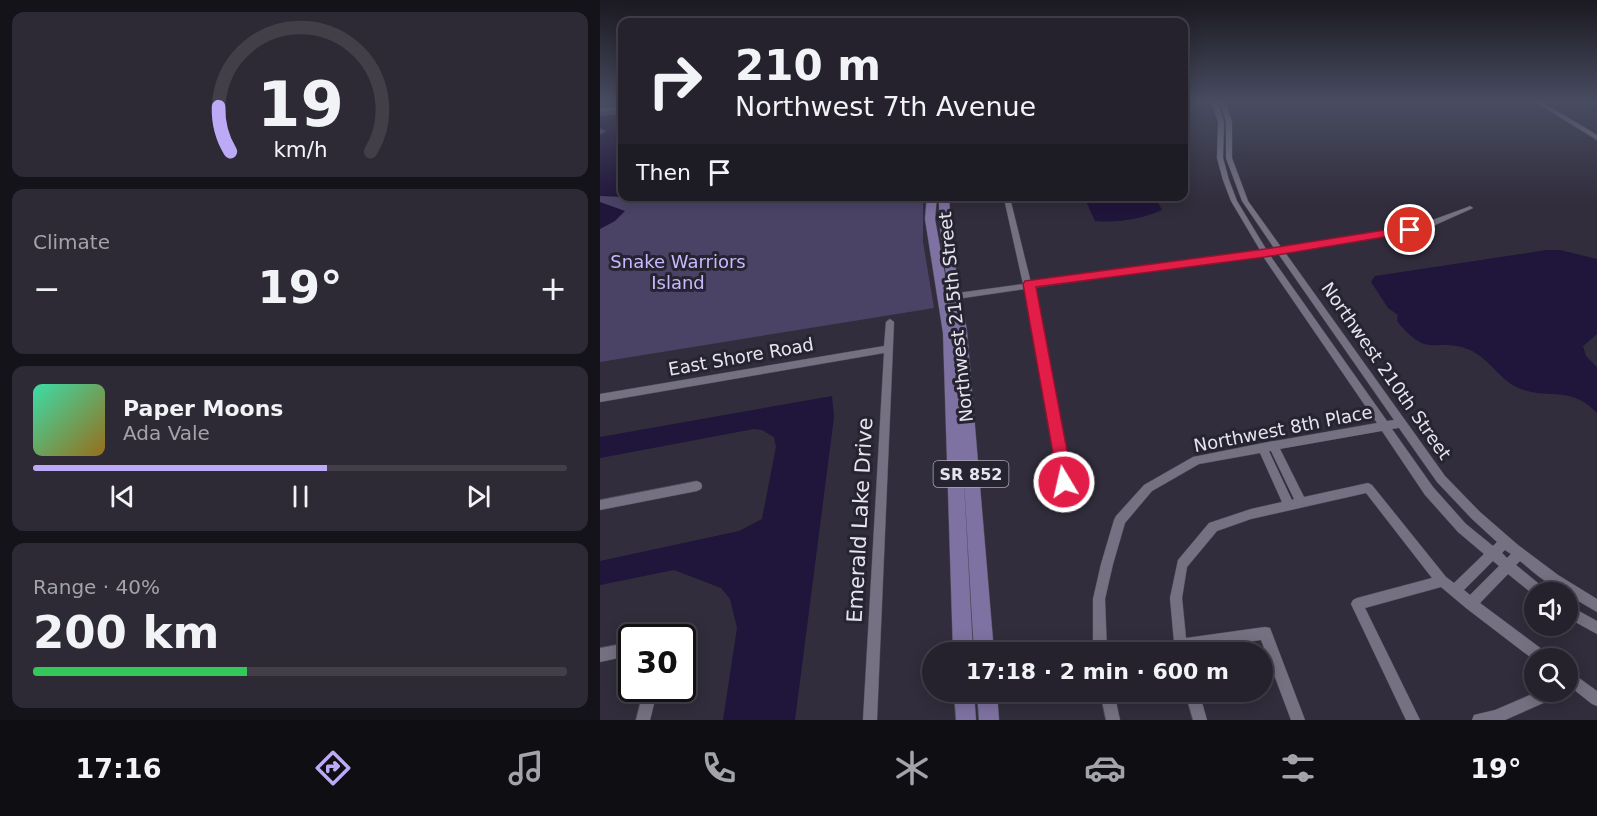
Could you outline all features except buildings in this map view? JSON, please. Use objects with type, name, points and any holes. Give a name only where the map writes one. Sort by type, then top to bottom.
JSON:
[{"type":"main road","name":"Northwest 215th Street","points":[[932,201],[930,219],[933,243],[951,296],[950,333],[963,642]]},
{"type":"main road","name":"Northwest 215th Street","points":[[944,201],[945,242],[983,642]]},
{"type":"main road","points":[[965,702],[966,720]]},
{"type":"main road","points":[[988,702],[989,720]]},
{"type":"street","name":"Northwest 210th Street","points":[[1221,137],[1220,158],[1234,201],[1265,253],[1429,491],[1462,528],[1527,582]]},
{"type":"street","name":"Northwest 210th Street","points":[[1229,137],[1229,158],[1235,180],[1245,201],[1441,479],[1504,543],[1572,592],[1597,606]]},
{"type":"street","points":[[1006,201],[1029,284],[1065,488],[1076,498]]},
{"type":"street","points":[[951,296],[1396,233],[1430,224],[1470,208]]},
{"type":"street","name":"Emerald Lake Drive","points":[[870,720],[890,322]]},
{"type":"street","name":"East Shore Road","points":[[600,398],[888,349]]},
{"type":"street","name":"Northwest 8th Place","points":[[1100,642],[1099,599],[1120,520],[1148,488],[1197,460],[1401,423]]},
{"type":"street","points":[[1268,446],[1295,503]]},
{"type":"street","points":[[600,505],[697,486]]},
{"type":"street","points":[[1179,642],[1176,598],[1182,564],[1213,527],[1295,503],[1368,488],[1442,581],[1529,648]]},
{"type":"street","points":[[1454,591],[1504,543]]},
{"type":"street","points":[[1470,604],[1519,554]]},
{"type":"street","points":[[1413,720],[1357,604],[1442,581]]},
{"type":"street","points":[[1578,617],[1597,628]]},
{"type":"street","points":[[1217,642],[1265,633],[1268,642]]},
{"type":"street","points":[[600,655],[618,651]]},
{"type":"street","points":[[1273,654],[1298,720]]},
{"type":"street","points":[[1578,687],[1597,699]]},
{"type":"street","points":[[643,720],[648,702]]},
{"type":"street","points":[[1109,702],[1113,720]]},
{"type":"street","points":[[1195,702],[1200,720]]},
{"type":"street","points":[[1479,720],[1497,718],[1531,702]]},
{"type":"green space","name":"Snake Warriors Island","points":[[600,137],[618,137],[618,201],[923,201],[923,242],[934,308],[600,362]]},
{"type":"shaded area","points":[[600,137],[618,137],[618,197],[600,196]]},
{"type":"shaded area","points":[[1086,201],[1157,201],[1162,210],[1130,220],[1095,221]]},
{"type":"shaded area","points":[[600,202],[625,211],[615,221],[600,229]]},
{"type":"shaded area","points":[[1547,250],[1560,250],[1597,259],[1597,334],[1583,346],[1586,356],[1597,367],[1597,413],[1587,404],[1569,396],[1532,392],[1514,386],[1484,359],[1470,350],[1458,346],[1425,344],[1417,340],[1397,321],[1398,315],[1388,308],[1371,282],[1375,276]]},
{"type":"shaded area","points":[[832,396],[834,417],[795,720],[723,720],[737,628],[730,599],[721,588],[674,570],[600,585],[600,561],[739,531],[762,519],[776,447],[774,437],[762,430],[754,429],[600,458],[600,437]]},
{"type":"route","points":[[1064,482],[1029,284],[1265,253],[1410,230]]}]
